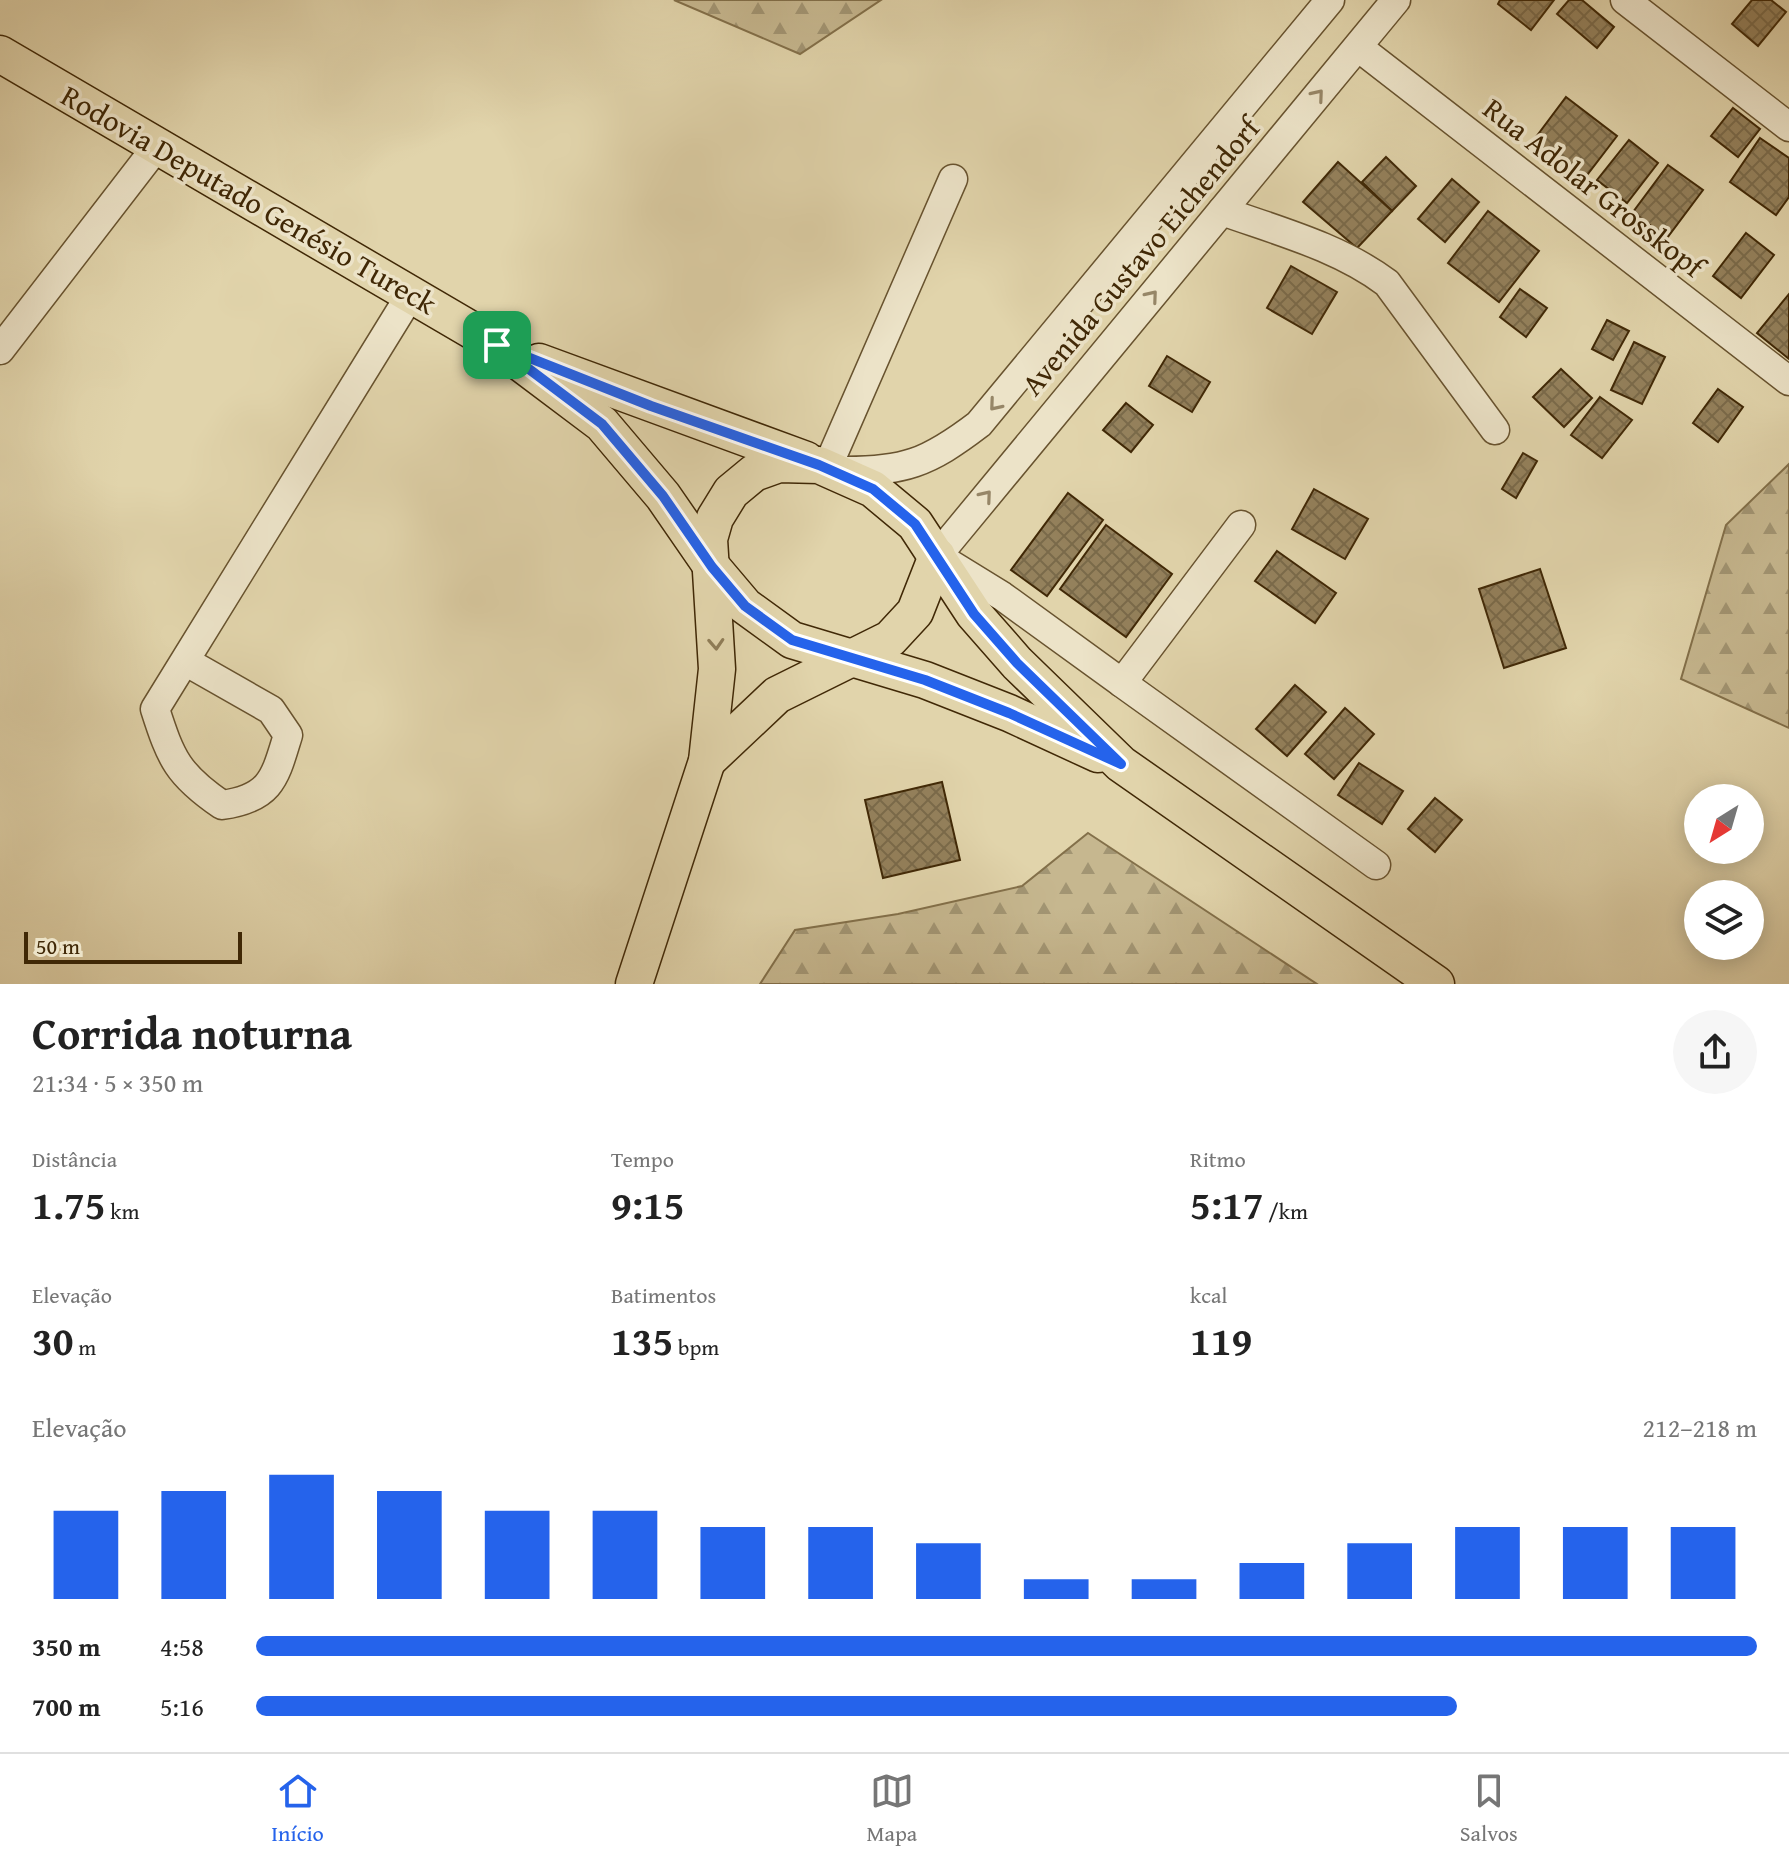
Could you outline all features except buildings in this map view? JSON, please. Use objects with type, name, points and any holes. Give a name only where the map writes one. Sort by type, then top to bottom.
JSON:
[{"type":"main road","name":"Rodovia Deputado Genésio Tureck","points":[[0,54],[497,345],[602,424],[663,496],[712,567]]},
{"type":"main road","name":"Rodovia Deputado Genésio Tureck","points":[[497,345],[651,406],[826,468]]},
{"type":"main road","points":[[634,984],[707,761],[717,669],[709,539],[715,518],[731,492],[754,473],[779,464],[826,468],[873,489],[915,524],[974,614],[1017,663],[1121,764],[1436,984]]},
{"type":"main road","points":[[707,761],[777,695],[890,639],[915,612],[937,556]]},
{"type":"main road","points":[[712,567],[745,606],[792,640],[925,680],[995,707],[1121,764]]},
{"type":"street","name":"Avenida Gustavo Eichendorf","points":[[826,468],[903,468],[944,451],[979,424],[1330,0]]},
{"type":"street","name":"Avenida Gustavo Eichendorf","points":[[937,556],[1396,0]]},
{"type":"street","points":[[1625,0],[1789,127]]},
{"type":"street","name":"Rua Adolar Grosskopf","points":[[1358,47],[1789,381]]},
{"type":"street","points":[[0,350],[158,145]]},
{"type":"street","points":[[826,468],[953,179]]},
{"type":"street","points":[[1222,211],[1337,254],[1366,267],[1387,283],[1495,430]]},
{"type":"street","points":[[185,661],[271,710],[288,735],[275,777],[249,801],[222,805],[195,786],[170,756],[155,709],[411,294]]},
{"type":"street","points":[[1122,683],[1241,525]]},
{"type":"street","points":[[937,556],[1058,637],[1376,865]]},
{"type":"street","points":[[1017,663],[1058,637]]},
{"type":"green space","points":[[674,0],[881,0],[800,54]]},
{"type":"green space","points":[[1789,464],[1789,728],[1681,679],[1726,525]]},
{"type":"green space","points":[[1088,833],[1317,984],[760,984],[795,930],[898,914],[1022,886]]},
{"type":"route","points":[[497,345],[651,406],[819,465],[873,489],[915,524],[974,614],[1017,663],[1121,764],[1009,713],[925,680],[792,640],[745,606],[712,567],[663,496],[602,424],[497,345]]}]
